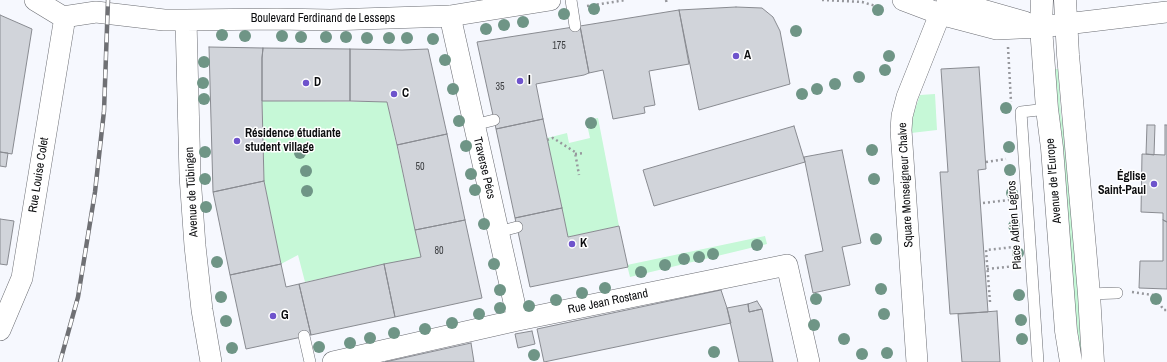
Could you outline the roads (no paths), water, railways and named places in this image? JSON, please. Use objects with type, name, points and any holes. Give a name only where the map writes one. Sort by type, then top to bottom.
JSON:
[{"type":"main road","name":"Avenue de l'Europe","points":[[1042,0],[1041,27],[1066,331],[1071,362]]},
{"type":"main road","name":"Avenue de l'Europe","points":[[1065,0],[1089,294],[1093,362]]},
{"type":"street","points":[[35,0],[68,8]]},
{"type":"street","name":"Boulevard Ferdinand de Lesseps","points":[[68,8],[164,20],[330,20],[450,16],[479,6],[550,0]]},
{"type":"street","points":[[896,5],[944,7],[1041,27],[1167,12]]},
{"type":"street","name":"Square Monseigneur Chalve","points":[[917,362],[901,130],[902,116],[907,97],[944,7]]},
{"type":"street","name":"Rue Louise Colet","points":[[0,330],[22,278],[64,23],[68,8]]},
{"type":"street","name":"Traverse Pécs","points":[[450,16],[474,125],[507,229],[518,320]]},
{"type":"street","name":"Avenue de Tübingen","points":[[186,20],[190,176],[194,239],[202,310],[210,362]]},
{"type":"street","name":"Rue Jean Rostand","points":[[333,362],[518,320],[787,265],[810,362]]},
{"type":"lane","points":[[571,0],[576,26]]},
{"type":"lane","name":"Place Adrien Legros","points":[[1038,362],[1020,112],[1048,109]]},
{"type":"lane","points":[[474,125],[494,120]]},
{"type":"lane","points":[[1089,294],[1117,293]]},
{"type":"lane","points":[[304,336],[310,362]]},
{"type":"railway","points":[[60,362],[78,297],[95,192],[104,111],[108,0]]},
{"type":"place","name":"A","points":[[736,56]]},
{"type":"place","name":"I","points":[[520,81]]},
{"type":"place","name":"D","points":[[306,83]]},
{"type":"place","name":"C","points":[[394,94]]},
{"type":"place","name":"Résidence étudiante student village","points":[[237,141]]},
{"type":"place","name":"Église Saint-Paul","points":[[1154,184]]},
{"type":"place","name":"K","points":[[572,244]]},
{"type":"place","name":"G","points":[[273,316]]}]
